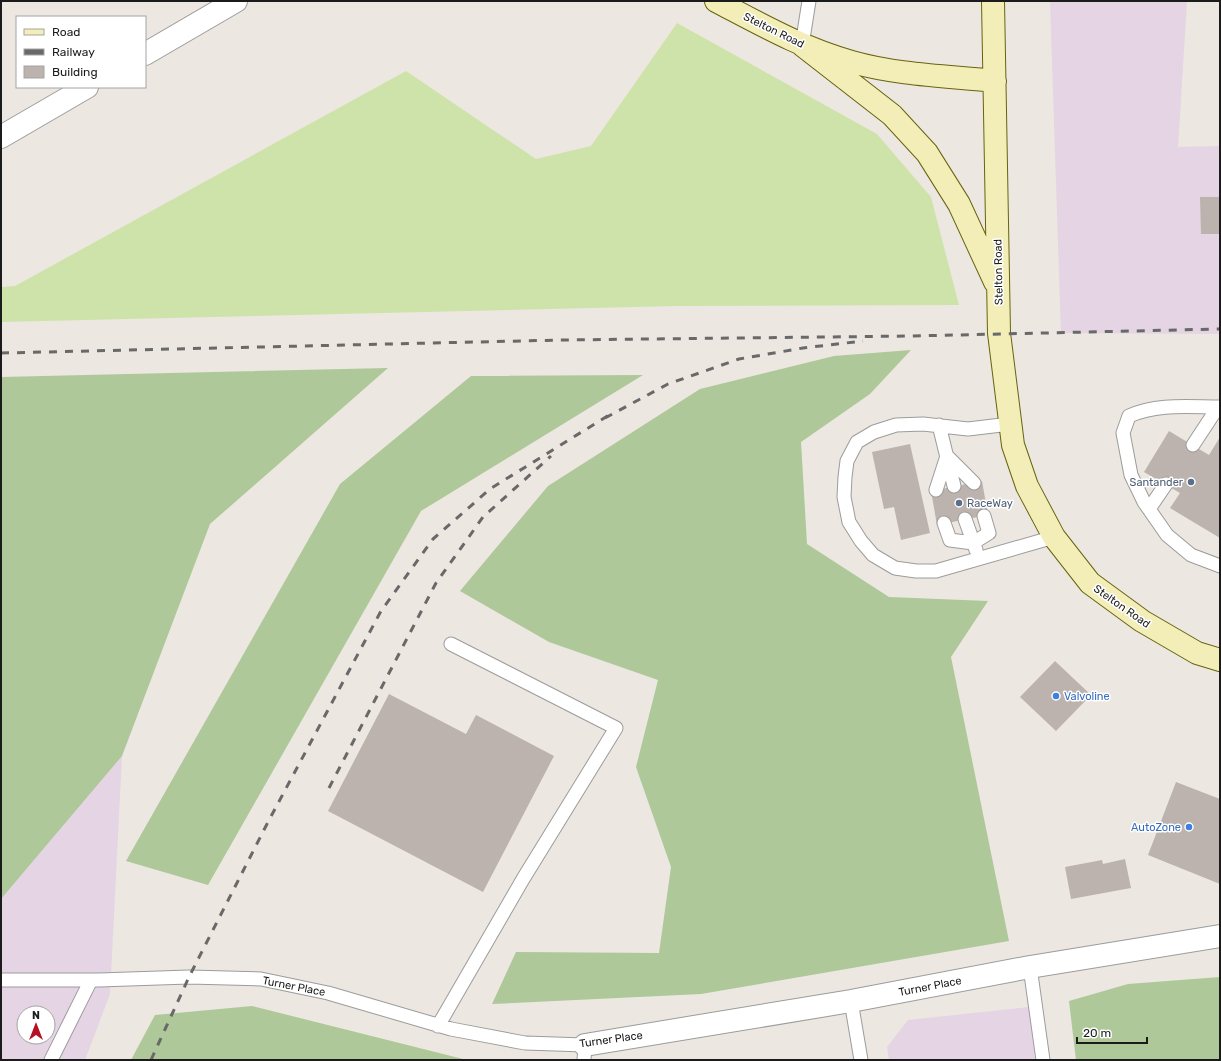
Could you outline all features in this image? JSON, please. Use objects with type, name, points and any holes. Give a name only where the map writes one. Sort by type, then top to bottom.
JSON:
[{"type":"main road","name":"Stelton Road","points":[[716,1],[802,45],[852,62],[898,72],[994,81],[999,333],[1013,445],[1027,486],[1054,537],[1090,583],[1142,622],[1197,653],[1220,660]]},
{"type":"main road","points":[[993,1],[994,81]]},
{"type":"main road","points":[[802,45],[892,115],[927,153],[959,204],[998,289]]},
{"type":"street","points":[[146,53],[236,1]]},
{"type":"street","points":[[1,137],[85,88]]},
{"type":"street","name":"Turner Place","points":[[585,1052],[1030,967],[1220,936]]},
{"type":"lane","points":[[802,45],[809,1]]},
{"type":"lane","points":[[1193,445],[1219,406]]},
{"type":"lane","points":[[1219,406],[1163,407],[1141,411],[1129,416],[1123,433],[1131,475],[1144,502],[1167,535],[1190,555],[1220,566]]},
{"type":"lane","points":[[1010,424],[968,429],[923,424],[896,425],[874,432],[857,442],[847,461],[845,477],[844,497],[849,522],[861,541],[873,555],[895,568],[916,571],[936,571],[1054,537]]},
{"type":"lane","points":[[939,425],[954,486]]},
{"type":"lane","points":[[947,456],[974,483]]},
{"type":"lane","points":[[936,490],[947,456]]},
{"type":"lane","points":[[1149,508],[1166,484]]},
{"type":"lane","points":[[944,523],[950,540],[973,543],[989,533],[984,516]]},
{"type":"lane","points":[[965,520],[979,559]]},
{"type":"lane","points":[[438,1026],[523,879],[616,728],[451,644]]},
{"type":"lane","points":[[1030,967],[1042,1060]]},
{"type":"lane","name":"Turner Place","points":[[1,980],[91,980],[189,976],[261,979],[328,993],[450,1030],[585,1052]]},
{"type":"lane","points":[[51,1060],[91,980]]},
{"type":"lane","points":[[851,1001],[861,1060]]},
{"type":"shaded area","points":[[1050,1],[1187,1],[1178,147],[1220,146],[1220,334],[1061,333]]},
{"type":"shaded area","points":[[122,756],[110,994],[85,1060],[1,1060],[1,899]]},
{"type":"shaded area","points":[[1029,1007],[1035,1060],[889,1060],[887,1047],[908,1020]]},
{"type":"green space","points":[[677,23],[877,134],[931,197],[959,305],[677,306],[1,322],[1,287],[15,286],[406,71],[536,159],[591,146]]},
{"type":"green space","points":[[911,350],[870,394],[801,442],[807,544],[889,597],[988,601],[951,657],[1009,941],[701,994],[492,1004],[516,952],[659,953],[671,867],[636,767],[658,680],[549,642],[460,591],[548,486],[700,389],[834,356]]},
{"type":"green space","points":[[388,368],[210,524],[122,756],[1,899],[1,377]]},
{"type":"green space","points":[[643,375],[421,511],[208,885],[126,861],[340,484],[471,376]]},
{"type":"green space","points":[[1220,977],[1220,1060],[1076,1060],[1069,1001],[1128,984]]},
{"type":"green space","points":[[252,1006],[467,1060],[131,1060],[155,1015]]},
{"type":"building","points":[[1200,197],[1220,197],[1220,234],[1201,234]]},
{"type":"building","name":"Santander","points":[[1169,431],[1209,455],[1220,437],[1220,538],[1170,508],[1180,493],[1144,472]]},
{"type":"building","points":[[910,444],[930,533],[901,540],[894,507],[884,509],[872,452]]},
{"type":"building","name":"RaceWay","points":[[982,481],[988,515],[937,525],[931,491]]},
{"type":"building","name":"Valvoline","points":[[1055,661],[1091,695],[1056,731],[1020,697]]},
{"type":"building","points":[[389,694],[466,734],[476,715],[554,756],[483,892],[328,811]]},
{"type":"building","name":"AutoZone","points":[[1176,782],[1220,799],[1220,884],[1148,855]]},
{"type":"building","points":[[1125,859],[1131,888],[1071,899],[1065,867],[1102,860],[1103,864]]},
{"type":"railway","points":[[1,353],[562,340],[912,336],[1220,329]]},
{"type":"railway","points":[[605,418],[668,384],[739,359],[803,348],[863,341]]},
{"type":"railway","points":[[151,1060],[189,977],[268,822],[381,611],[433,539],[490,489],[609,415]]},
{"type":"railway","points":[[329,788],[436,583],[483,517],[551,456]]},
{"type":"place","name":"Santander","points":[[1191,482]]},
{"type":"place","name":"RaceWay","points":[[959,503]]},
{"type":"place","name":"Valvoline","points":[[1056,696]]},
{"type":"place","name":"AutoZone","points":[[1189,827]]}]
